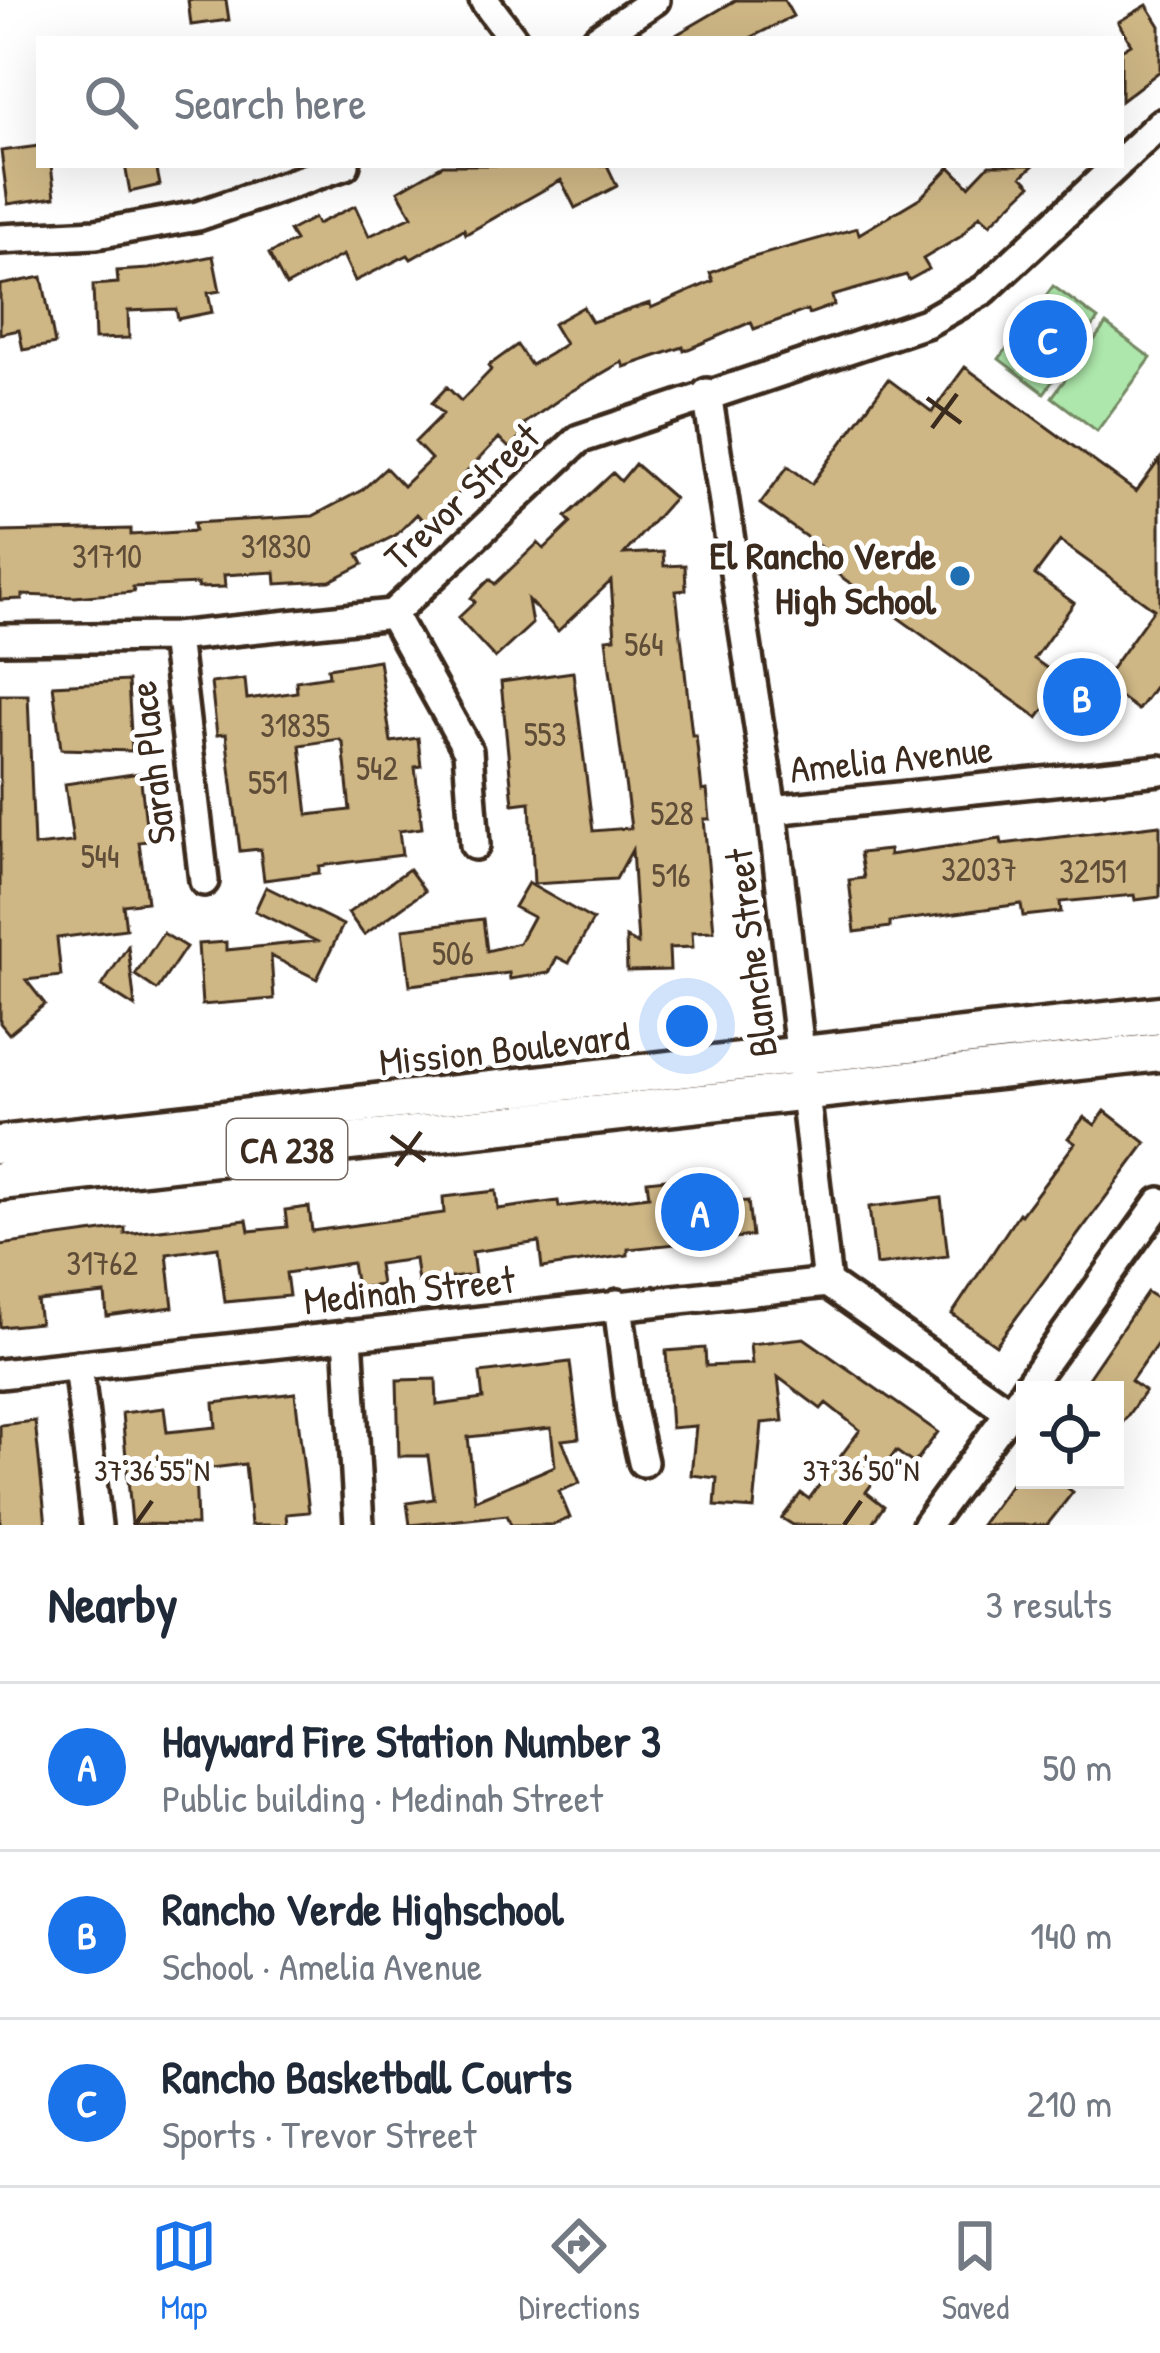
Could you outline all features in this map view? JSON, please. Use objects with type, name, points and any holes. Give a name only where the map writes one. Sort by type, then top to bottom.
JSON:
[{"type":"main road","name":"Mission Boulevard","points":[[0,1181],[804,1074],[1160,1016]]},
{"type":"main road","name":"Mission Boulevard","points":[[0,1145],[804,1074],[1160,1052]]},
{"type":"street","points":[[484,0],[511,36]]},
{"type":"street","points":[[601,36],[655,0]]},
{"type":"street","name":"Trevor Street","points":[[1124,158],[1160,124]]},
{"type":"street","points":[[0,239],[96,234],[198,216],[336,168]]},
{"type":"street","name":"Trevor Street","points":[[0,639],[175,637],[392,614],[579,439],[926,323],[984,290],[1114,168]]},
{"type":"street","name":"Blanche Street","points":[[707,393],[772,810],[827,1283]]},
{"type":"street","points":[[392,614],[468,751],[475,845]]},
{"type":"street","name":"Sarah Place","points":[[175,637],[204,881]]},
{"type":"street","name":"Amelia Avenue","points":[[772,810],[1160,770]]},
{"type":"street","points":[[1032,1381],[1160,1202]]},
{"type":"street","points":[[827,1283],[1016,1396]]},
{"type":"street","name":"Medinah Street","points":[[0,1374],[827,1283]]},
{"type":"street","points":[[618,1304],[643,1462]]},
{"type":"street","points":[[348,1335],[358,1525]]},
{"type":"street","points":[[78,1365],[97,1525]]},
{"type":"street","points":[[927,1525],[1016,1403]]},
{"type":"green space","points":[[1053,286],[1098,319],[1044,393],[999,359]]},
{"type":"green space","points":[[1106,324],[1151,358],[1097,431],[1052,397]]},
{"type":"building","points":[[188,0],[226,0],[229,20],[191,25]]},
{"type":"building","points":[[736,0],[784,0],[793,16],[754,36],[674,36]]},
{"type":"building","points":[[1147,5],[1160,26],[1160,71],[1124,99],[1124,48],[1131,44],[1118,22]]},
{"type":"building","points":[[36,146],[36,168],[51,168],[55,197],[8,204],[1,151]]},
{"type":"building","points":[[126,168],[157,168],[160,185],[130,192]]},
{"type":"building","points":[[438,168],[608,168],[617,186],[575,208],[561,180],[466,234],[464,229],[411,259],[408,255],[355,281],[343,255],[286,286],[269,254],[295,241],[289,231],[355,206],[369,236],[412,216],[398,191]]},
{"type":"building","points":[[949,168],[969,186],[986,168],[1031,168],[1022,176],[1031,185],[990,224],[980,215],[960,237],[923,259],[929,269],[909,280],[906,275],[832,296],[834,305],[754,329],[751,322],[684,351],[683,347],[624,367],[622,362],[570,392],[524,424],[528,429],[509,448],[499,438],[461,478],[467,485],[426,524],[417,514],[396,535],[358,554],[363,564],[330,581],[276,584],[275,572],[224,575],[225,587],[133,587],[134,592],[22,595],[22,599],[0,600],[0,532],[131,529],[131,535],[195,531],[194,523],[313,516],[362,490],[386,468],[403,486],[431,459],[415,442],[443,414],[432,403],[447,387],[461,401],[491,370],[488,366],[517,345],[531,365],[550,354],[565,344],[553,324],[583,307],[592,322],[650,303],[651,308],[713,281],[710,273],[743,260],[857,228],[859,234],[921,197]]},
{"type":"building","points":[[213,256],[220,291],[208,293],[212,312],[178,319],[176,309],[128,311],[129,338],[95,339],[93,285],[118,283],[117,271]]},
{"type":"building","points":[[42,277],[55,344],[23,350],[19,330],[0,334],[0,285]]},
{"type":"building","points":[[965,367],[1136,492],[1160,459],[1160,680],[1138,710],[1101,683],[1154,609],[1060,541],[1035,575],[1074,603],[1034,659],[1065,681],[1038,718],[819,561],[826,551],[760,504],[788,466],[812,484],[888,379],[932,412]]},
{"type":"building","points":[[635,464],[674,498],[624,554],[663,552],[664,566],[685,565],[686,590],[676,591],[692,735],[696,735],[710,819],[704,819],[714,931],[692,932],[693,947],[669,948],[670,970],[627,971],[626,938],[638,944],[632,850],[616,879],[534,884],[530,802],[513,804],[501,682],[573,672],[593,831],[631,828],[606,639],[615,638],[611,581],[558,631],[528,600],[532,624],[495,658],[458,618],[490,579],[495,584],[538,543],[544,549],[571,523],[566,517],[613,473],[621,481]]},
{"type":"building","points":[[379,660],[391,742],[418,738],[421,766],[415,767],[422,828],[399,831],[402,855],[319,866],[319,873],[264,880],[260,849],[240,851],[226,734],[217,735],[211,683],[245,679],[247,699],[297,692],[296,681],[329,676],[328,668]],"holes":[[[339,739],[350,810],[308,815],[300,745]]]},
{"type":"building","points":[[128,681],[132,751],[61,749],[53,685]]},
{"type":"building","points":[[0,695],[28,695],[34,846],[73,842],[65,784],[140,773],[148,841],[139,842],[147,902],[123,905],[126,929],[57,938],[61,976],[26,980],[45,1004],[9,1034],[0,1023]]},
{"type":"building","points":[[1160,825],[1160,897],[1060,902],[1061,912],[1023,916],[1021,904],[890,922],[890,927],[855,932],[849,880],[864,878],[860,853],[889,850],[889,855]]},
{"type":"building","points":[[409,869],[425,891],[364,935],[348,913]]},
{"type":"building","points":[[528,883],[593,920],[569,963],[557,957],[549,973],[510,979],[509,973],[410,985],[403,929],[483,919],[487,951],[519,943],[533,917],[514,907]]},
{"type":"building","points":[[266,887],[343,925],[317,979],[271,956],[274,999],[202,1005],[198,944],[226,942],[226,950],[316,941],[255,911]]},
{"type":"building","points":[[163,933],[186,947],[157,990],[135,975]]},
{"type":"building","points":[[128,946],[135,1007],[102,986]]},
{"type":"building","points":[[1105,1111],[1146,1143],[996,1345],[952,1314],[1019,1213],[1075,1143],[1068,1138],[1084,1117],[1095,1125]]},
{"type":"building","points":[[702,1175],[703,1190],[730,1187],[732,1202],[748,1201],[752,1236],[628,1249],[628,1255],[542,1268],[539,1242],[472,1252],[475,1275],[418,1282],[415,1259],[378,1264],[381,1285],[356,1288],[352,1263],[286,1273],[289,1296],[225,1302],[218,1247],[167,1254],[173,1307],[107,1316],[105,1294],[37,1301],[40,1323],[0,1327],[0,1245],[125,1228],[125,1234],[247,1220],[249,1231],[287,1227],[285,1210],[309,1207],[312,1231],[444,1213],[443,1197],[496,1191],[498,1209],[558,1201],[559,1207],[649,1196],[647,1181]]},
{"type":"building","points":[[941,1198],[948,1256],[876,1265],[869,1207]]},
{"type":"building","points":[[1147,1292],[1160,1300],[1160,1340],[1131,1381],[1145,1391],[1124,1420],[1124,1381],[1086,1381]]},
{"type":"building","points":[[804,1338],[938,1432],[914,1464],[896,1451],[866,1492],[884,1506],[871,1525],[793,1525],[782,1518],[801,1493],[809,1499],[860,1430],[826,1403],[821,1409],[778,1377],[783,1421],[762,1423],[754,1509],[715,1506],[717,1478],[691,1475],[696,1426],[671,1428],[666,1351],[705,1348],[706,1366],[752,1364],[750,1344]]},
{"type":"building","points":[[570,1362],[579,1438],[562,1440],[580,1483],[559,1491],[570,1518],[553,1525],[511,1525],[507,1515],[410,1525],[407,1503],[434,1499],[428,1456],[399,1456],[397,1380],[436,1379],[437,1405],[483,1399],[480,1373]],"holes":[[[551,1428],[555,1466],[475,1500],[468,1437]]]},
{"type":"building","points":[[295,1393],[309,1512],[286,1514],[287,1525],[251,1525],[245,1464],[195,1470],[197,1525],[132,1524],[122,1413],[164,1408],[167,1432],[216,1427],[214,1403]]},
{"type":"building","points":[[35,1421],[46,1525],[0,1525],[0,1425]]},
{"type":"building","points":[[1014,1480],[1016,1489],[1073,1492],[1047,1525],[981,1525]]},
{"type":"place","name":"Rancho Basketball Courts","points":[[1048,339]]},
{"type":"place","name":"El Rancho Verde High School","points":[[960,576]]},
{"type":"place","name":"Rancho Verde Highschool","points":[[1082,697]]},
{"type":"place","name":"Hayward Fire Station Number 3","points":[[700,1212]]}]
